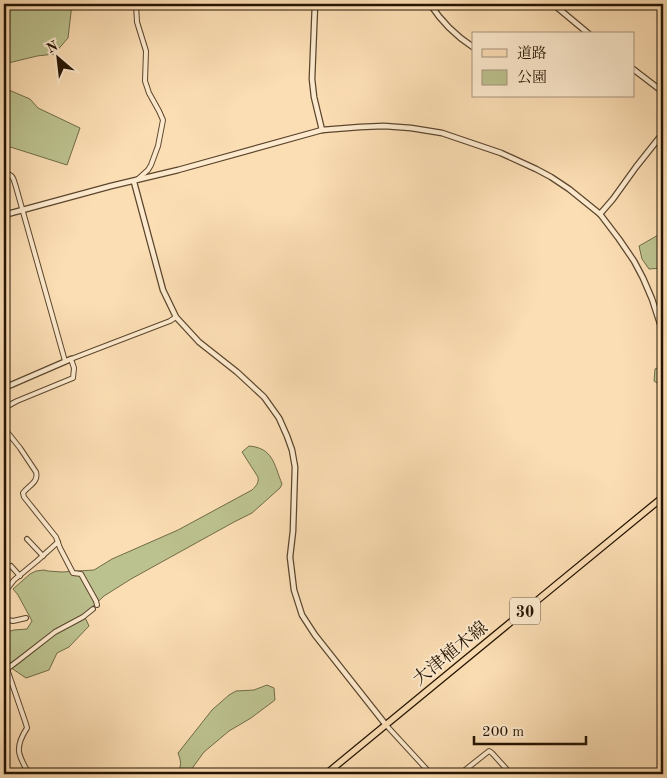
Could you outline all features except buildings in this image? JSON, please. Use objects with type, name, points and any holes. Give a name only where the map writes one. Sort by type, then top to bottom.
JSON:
[{"type":"main road","name":"大津植木線","points":[[330,773],[663,497]]},
{"type":"street","points":[[134,182],[148,170],[158,146],[162,120],[160,111],[149,93],[145,82],[146,51],[137,22],[136,4]]},
{"type":"street","points":[[315,4],[312,79],[314,98],[322,130]]},
{"type":"street","points":[[430,4],[436,14],[450,29],[472,46]]},
{"type":"street","points":[[553,4],[587,32]]},
{"type":"street","points":[[634,70],[663,92]]},
{"type":"street","points":[[4,215],[111,186],[134,182],[242,154],[322,130],[360,126],[384,126],[442,133],[536,169],[563,185],[600,214],[620,238],[643,278],[663,333]]},
{"type":"street","points":[[600,214],[614,199],[663,133]]},
{"type":"street","points":[[4,173],[12,176],[65,361]]},
{"type":"street","points":[[134,182],[163,290],[176,317],[199,342],[264,397],[287,436],[295,467],[293,531],[290,557],[294,590],[302,615],[315,635],[386,725],[431,774]]},
{"type":"street","points":[[4,388],[65,361],[176,317]]},
{"type":"street","points":[[4,408],[37,392],[73,378],[74,368],[71,359]]},
{"type":"street","points":[[4,428],[20,448],[37,475],[36,480],[23,493],[24,497],[58,542],[73,572],[81,574],[96,601],[95,607],[83,617],[55,632],[5,669],[27,728],[20,738],[19,755],[29,774]]},
{"type":"street","points":[[27,539],[43,556]]},
{"type":"street","points":[[4,593],[19,575],[58,542]]},
{"type":"street","points":[[11,566],[19,575]]},
{"type":"street","points":[[11,577],[19,575]]},
{"type":"street","points":[[4,619],[26,618]]},
{"type":"street","points":[[460,774],[489,751],[511,774]]},
{"type":"green space","points":[[4,4],[72,4],[68,38],[54,54],[4,64]]},
{"type":"green space","points":[[4,88],[30,99],[38,108],[80,128],[67,165],[4,145]]},
{"type":"green space","points":[[663,229],[663,268],[649,269],[642,259],[639,246],[660,234]]},
{"type":"green space","points":[[663,365],[663,387],[654,381],[655,369]]},
{"type":"green space","points":[[249,446],[263,450],[272,458],[282,484],[252,513],[131,579],[104,596],[84,615],[89,626],[69,647],[57,653],[49,670],[26,678],[4,663],[4,633],[27,629],[32,621],[13,589],[36,571],[94,570],[112,559],[178,530],[252,490],[258,483],[258,477],[242,452]]},
{"type":"green space","points":[[267,685],[274,688],[275,700],[251,718],[229,731],[204,752],[188,774],[177,774],[180,768],[178,753],[212,710],[236,691],[254,690]]}]
